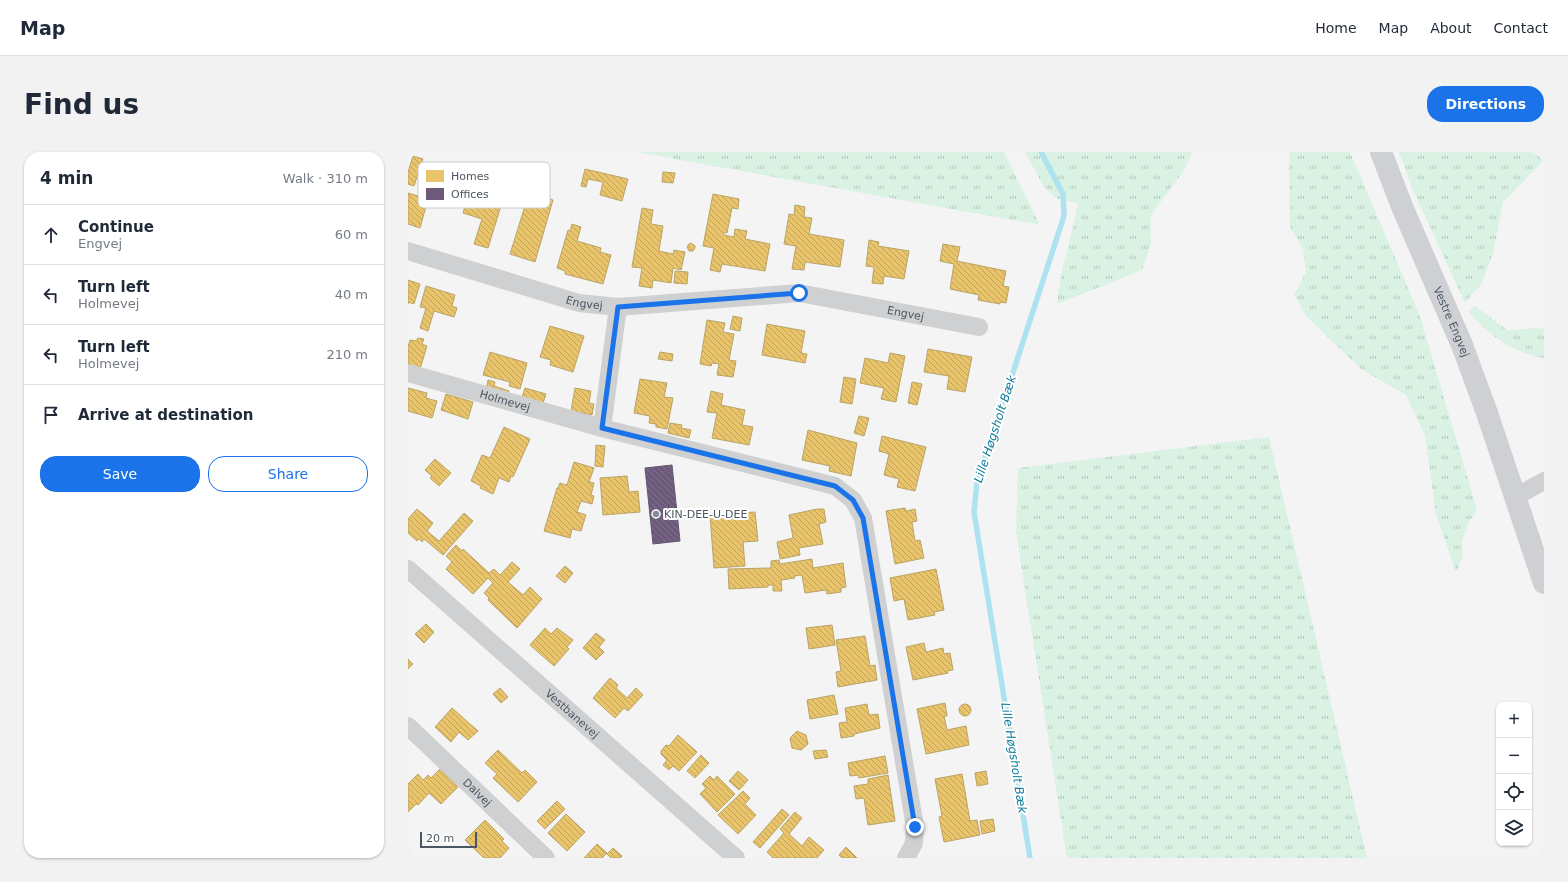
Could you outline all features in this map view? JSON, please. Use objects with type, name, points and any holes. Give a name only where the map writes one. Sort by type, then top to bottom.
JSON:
[{"type":"street","name":"Vestre Engvej","points":[[1382,152],[1403,209],[1462,345],[1487,412],[1544,583]]},
{"type":"street","name":"Engvej","points":[[408,251],[579,303],[618,307],[799,293],[980,327]]},
{"type":"street","points":[[602,428],[618,307]]},
{"type":"street","name":"Holmevej","points":[[408,373],[602,428],[835,486],[853,500],[863,518],[915,827],[914,843],[906,858]]},
{"type":"street","points":[[1514,495],[1526,491],[1544,481]]},
{"type":"street","name":"Vestbanevej","points":[[408,569],[736,858]]},
{"type":"street","name":"Dalvej","points":[[408,726],[546,858]]},
{"type":"green space","points":[[637,152],[1004,152],[1040,225]]},
{"type":"green space","points":[[1025,152],[1192,152],[1185,169],[1151,215],[1151,244],[1142,270],[1057,304],[1061,278],[1078,203],[1057,199],[1044,187]]},
{"type":"green space","points":[[1289,152],[1350,152],[1420,316],[1477,510],[1469,522],[1462,541],[1463,556],[1456,572],[1436,514],[1425,435],[1406,395],[1361,369],[1306,316],[1294,294],[1306,273],[1303,248],[1290,227]]},
{"type":"green space","points":[[1399,152],[1544,152],[1544,160],[1503,202],[1493,253],[1482,283],[1465,303],[1412,188]]},
{"type":"green space","points":[[1475,306],[1507,330],[1544,328],[1544,358],[1532,356],[1502,342],[1484,328],[1468,311]]},
{"type":"green space","points":[[1269,437],[1367,858],[1067,858],[1016,532],[1018,468]]},
{"type":"building: Homes","points":[[413,156],[423,159],[422,162],[418,162],[418,174],[414,186],[408,184],[408,172]]},
{"type":"building: Homes","points":[[585,169],[628,179],[622,201],[600,195],[603,182],[588,179],[586,187],[581,186]]},
{"type":"building: Homes","points":[[663,172],[675,173],[673,183],[662,182]]},
{"type":"building: Homes","points":[[408,193],[418,196],[418,208],[426,208],[420,228],[408,224]]},
{"type":"building: Homes","points":[[713,194],[739,199],[738,209],[732,208],[727,233],[724,233],[723,235],[734,237],[735,229],[747,231],[745,239],[770,244],[765,271],[722,264],[720,272],[710,270],[714,248],[703,246]]},
{"type":"building: Homes","points":[[550,199],[553,200],[535,262],[510,254],[524,208],[550,208]]},
{"type":"building: Homes","points":[[795,205],[805,207],[804,217],[812,218],[809,234],[844,240],[840,267],[805,262],[804,270],[792,269],[796,246],[784,244],[789,214],[794,215]]},
{"type":"building: Homes","points":[[464,208],[500,208],[488,248],[474,244],[482,219],[463,213]]},
{"type":"building: Homes","points":[[642,208],[653,210],[651,224],[663,226],[659,251],[673,254],[674,250],[685,252],[681,270],[673,268],[671,283],[653,280],[652,288],[639,286],[642,268],[632,267]]},
{"type":"building: Homes","points":[[572,224],[581,227],[577,241],[601,248],[600,252],[611,255],[603,284],[565,274],[565,271],[557,268],[568,230],[570,231]]},
{"type":"building: Homes","points":[[869,240],[879,242],[878,246],[909,251],[904,279],[884,276],[883,284],[872,283],[874,267],[866,266]]},
{"type":"building: Homes","points":[[691,243],[695,246],[695,248],[693,251],[689,251],[687,247]]},
{"type":"building: Homes","points":[[943,244],[960,247],[957,261],[1006,271],[1003,286],[1009,287],[1006,303],[1000,302],[1000,304],[978,300],[979,295],[950,289],[954,264],[940,261]]},
{"type":"building: Homes","points":[[675,271],[688,272],[687,284],[674,283]]},
{"type":"building: Homes","points":[[408,280],[420,284],[414,304],[408,302]]},
{"type":"building: Homes","points":[[426,286],[455,295],[452,306],[457,308],[454,317],[434,311],[428,331],[420,328],[426,308],[420,307]]},
{"type":"building: Homes","points":[[733,316],[742,318],[740,331],[730,329]]},
{"type":"building: Homes","points":[[707,320],[725,323],[723,332],[734,334],[729,360],[736,361],[733,377],[717,375],[719,364],[712,363],[711,366],[700,364]]},
{"type":"building: Homes","points":[[767,324],[805,331],[801,353],[807,354],[805,363],[762,355]]},
{"type":"building: Homes","points":[[550,326],[584,336],[573,372],[550,365],[551,360],[540,357]]},
{"type":"building: Homes","points":[[418,338],[424,339],[422,344],[427,346],[420,369],[408,366],[408,347],[410,340],[416,341]]},
{"type":"building: Homes","points":[[928,349],[972,357],[965,392],[947,389],[949,376],[924,372]]},
{"type":"building: Homes","points":[[490,352],[527,363],[520,389],[509,386],[510,382],[483,375]]},
{"type":"building: Homes","points":[[660,352],[673,354],[672,361],[658,359]]},
{"type":"building: Homes","points":[[890,353],[905,356],[896,402],[881,399],[884,388],[860,383],[865,358],[888,363]]},
{"type":"building: Homes","points":[[844,377],[856,379],[852,404],[840,402]]},
{"type":"building: Homes","points":[[640,379],[667,383],[664,397],[673,398],[667,429],[656,427],[656,424],[649,423],[650,416],[634,413]]},
{"type":"building: Homes","points":[[488,380],[495,382],[494,386],[509,391],[507,397],[486,391]]},
{"type":"building: Homes","points":[[912,382],[922,384],[917,405],[908,403]]},
{"type":"building: Homes","points":[[408,388],[427,393],[426,398],[437,401],[432,418],[408,411]]},
{"type":"building: Homes","points":[[525,388],[546,394],[542,406],[521,400]]},
{"type":"building: Homes","points":[[575,388],[591,391],[589,403],[594,404],[592,415],[571,411]]},
{"type":"building: Homes","points":[[711,391],[723,394],[721,405],[745,410],[742,425],[753,427],[749,445],[712,438],[717,413],[707,412]]},
{"type":"building: Homes","points":[[446,394],[473,402],[468,419],[441,410]]},
{"type":"building: Homes","points":[[859,416],[869,418],[864,436],[854,433]]},
{"type":"building: Homes","points":[[670,423],[682,425],[681,428],[691,430],[689,438],[668,433]]},
{"type":"building: Homes","points":[[504,427],[530,439],[513,477],[511,476],[509,482],[499,478],[493,494],[480,488],[481,486],[471,481],[482,455],[490,458]]},
{"type":"building: Homes","points":[[808,430],[857,443],[851,476],[829,471],[830,466],[802,460]]},
{"type":"building: Homes","points":[[882,436],[926,447],[915,491],[897,487],[899,479],[884,475],[889,454],[879,451]]},
{"type":"building: Homes","points":[[596,445],[605,446],[603,467],[595,466]]},
{"type":"building: Homes","points":[[435,459],[451,473],[439,486],[430,478],[432,476],[425,470]]},
{"type":"building: Homes","points":[[574,462],[594,468],[589,482],[594,483],[591,495],[594,496],[592,504],[581,501],[577,512],[586,515],[581,531],[572,529],[570,538],[544,531],[557,488],[560,483],[567,485]]},
{"type":"building: Homes","points":[[627,476],[629,492],[638,491],[640,512],[603,515],[600,478]]},
{"type":"building: Homes","points":[[905,508],[906,511],[915,509],[917,521],[912,522],[915,541],[920,540],[924,558],[895,564],[886,511]]},
{"type":"building: Homes","points":[[417,509],[433,523],[427,531],[439,541],[464,513],[473,521],[443,555],[424,539],[422,542],[419,539],[417,541],[408,533],[408,519]]},
{"type":"building: Homes","points":[[824,509],[826,522],[819,524],[823,544],[799,548],[800,555],[780,559],[777,542],[793,538],[789,515]]},
{"type":"building: Homes","points":[[755,512],[758,541],[743,542],[745,566],[714,568],[710,515]]},
{"type":"building: Homes","points":[[456,545],[462,551],[463,549],[489,573],[494,569],[500,575],[512,562],[520,569],[508,582],[523,595],[530,587],[542,599],[517,628],[488,600],[489,598],[484,593],[493,583],[488,578],[473,594],[446,569],[452,562],[446,556]]},
{"type":"building: Homes","points":[[812,559],[813,568],[843,563],[846,587],[841,588],[841,592],[827,594],[826,590],[805,593],[802,575],[794,576],[795,578],[781,580],[782,591],[773,591],[773,585],[768,585],[768,587],[729,589],[728,569],[771,568],[771,561],[779,560],[780,564]]},
{"type":"building: Homes","points":[[565,566],[573,573],[565,583],[556,576]]},
{"type":"building: Homes","points":[[936,569],[944,610],[934,612],[935,615],[908,620],[904,599],[894,601],[890,578]]},
{"type":"building: Homes","points":[[426,624],[434,632],[424,643],[415,634]]},
{"type":"building: Homes","points":[[832,625],[835,645],[809,649],[806,628]]},
{"type":"building: Homes","points":[[545,628],[551,634],[557,628],[573,640],[567,647],[569,649],[554,666],[530,645]]},
{"type":"building: Homes","points":[[596,633],[605,640],[599,647],[604,652],[596,660],[583,648]]},
{"type":"building: Homes","points":[[865,636],[870,666],[875,665],[877,680],[838,687],[836,672],[841,671],[836,640]]},
{"type":"building: Homes","points":[[924,643],[926,652],[943,648],[944,654],[950,653],[953,670],[947,671],[948,673],[913,680],[906,647]]},
{"type":"building: Homes","points":[[408,659],[413,664],[408,669]]},
{"type":"building: Homes","points":[[610,678],[618,685],[616,688],[627,698],[636,688],[643,695],[628,711],[624,708],[615,718],[593,698]]},
{"type":"building: Homes","points":[[500,688],[508,697],[501,703],[493,694]]},
{"type":"building: Homes","points":[[834,695],[838,714],[810,719],[807,700]]},
{"type":"building: Homes","points":[[945,703],[947,716],[944,716],[947,730],[966,726],[969,745],[926,754],[917,709]]},
{"type":"building: Homes","points":[[867,704],[869,715],[878,714],[880,728],[854,734],[854,736],[841,738],[839,723],[847,722],[845,708]]},
{"type":"building: Homes","points":[[963,704],[967,704],[971,710],[967,716],[963,716],[959,712],[959,708]]},
{"type":"building: Homes","points":[[452,708],[478,731],[468,740],[459,732],[451,742],[435,727]]},
{"type":"building: Homes","points":[[797,731],[806,735],[808,744],[801,750],[792,748],[790,738]]},
{"type":"building: Homes","points":[[678,735],[697,752],[679,771],[673,766],[669,770],[663,765],[667,760],[661,754],[661,751],[666,745],[669,746]]},
{"type":"building: Homes","points":[[498,750],[522,773],[525,770],[537,782],[518,802],[493,778],[497,774],[485,763]]},
{"type":"building: Homes","points":[[826,750],[828,757],[815,759],[813,751]]},
{"type":"building: Homes","points":[[701,755],[709,763],[695,778],[687,771]]},
{"type":"building: Homes","points":[[885,756],[888,773],[859,778],[858,775],[850,776],[848,763]]},
{"type":"building: Homes","points":[[440,769],[458,787],[441,804],[429,793],[418,805],[416,804],[408,812],[408,784],[418,774],[423,780],[428,775],[431,778]]},
{"type":"building: Homes","points":[[738,771],[748,780],[739,790],[729,781]]},
{"type":"building: Homes","points":[[986,771],[988,784],[977,786],[975,773]]},
{"type":"building: Homes","points":[[962,774],[970,821],[977,820],[980,835],[944,842],[939,817],[942,816],[935,779]]},
{"type":"building: Homes","points":[[888,775],[895,821],[868,825],[864,798],[856,799],[854,786],[868,784],[868,779]]},
{"type":"building: Homes","points":[[710,776],[714,780],[717,776],[735,794],[717,812],[700,794],[706,788],[702,784]]},
{"type":"building: Homes","points":[[743,791],[750,798],[745,804],[756,815],[738,834],[718,815]]},
{"type":"building: Homes","points":[[557,801],[565,809],[545,829],[537,821]]},
{"type":"building: Homes","points":[[782,809],[789,815],[760,848],[753,842]]},
{"type":"building: Homes","points":[[795,812],[802,818],[789,834],[802,846],[809,837],[824,850],[817,858],[773,858],[767,852],[784,833],[780,829]]},
{"type":"building: Homes","points":[[566,814],[585,832],[567,851],[548,833]]},
{"type":"building: Homes","points":[[993,819],[995,831],[982,834],[980,821]]},
{"type":"building: Homes","points":[[485,820],[504,839],[502,841],[509,848],[500,858],[484,858],[465,840]]},
{"type":"building: Homes","points":[[597,844],[607,853],[602,858],[584,858]]},
{"type":"building: Homes","points":[[846,847],[857,858],[842,858],[839,855]]},
{"type":"building: Homes","points":[[613,848],[622,856],[620,858],[611,858],[607,854]]},
{"type":"building: Offices","points":[[672,465],[680,541],[653,544],[645,468]]},
{"type":"waterway","name":"Lille Høgsholt Bæk","points":[[1030,858],[974,512],[977,483],[1064,216],[1063,194],[1041,152]]},
{"type":"place","name":"KIN-DEE-U-DEE","points":[[656,514]]},
{"type":"route","points":[[799,293],[618,307],[602,428],[835,486],[853,500],[863,518],[915,827]]}]
